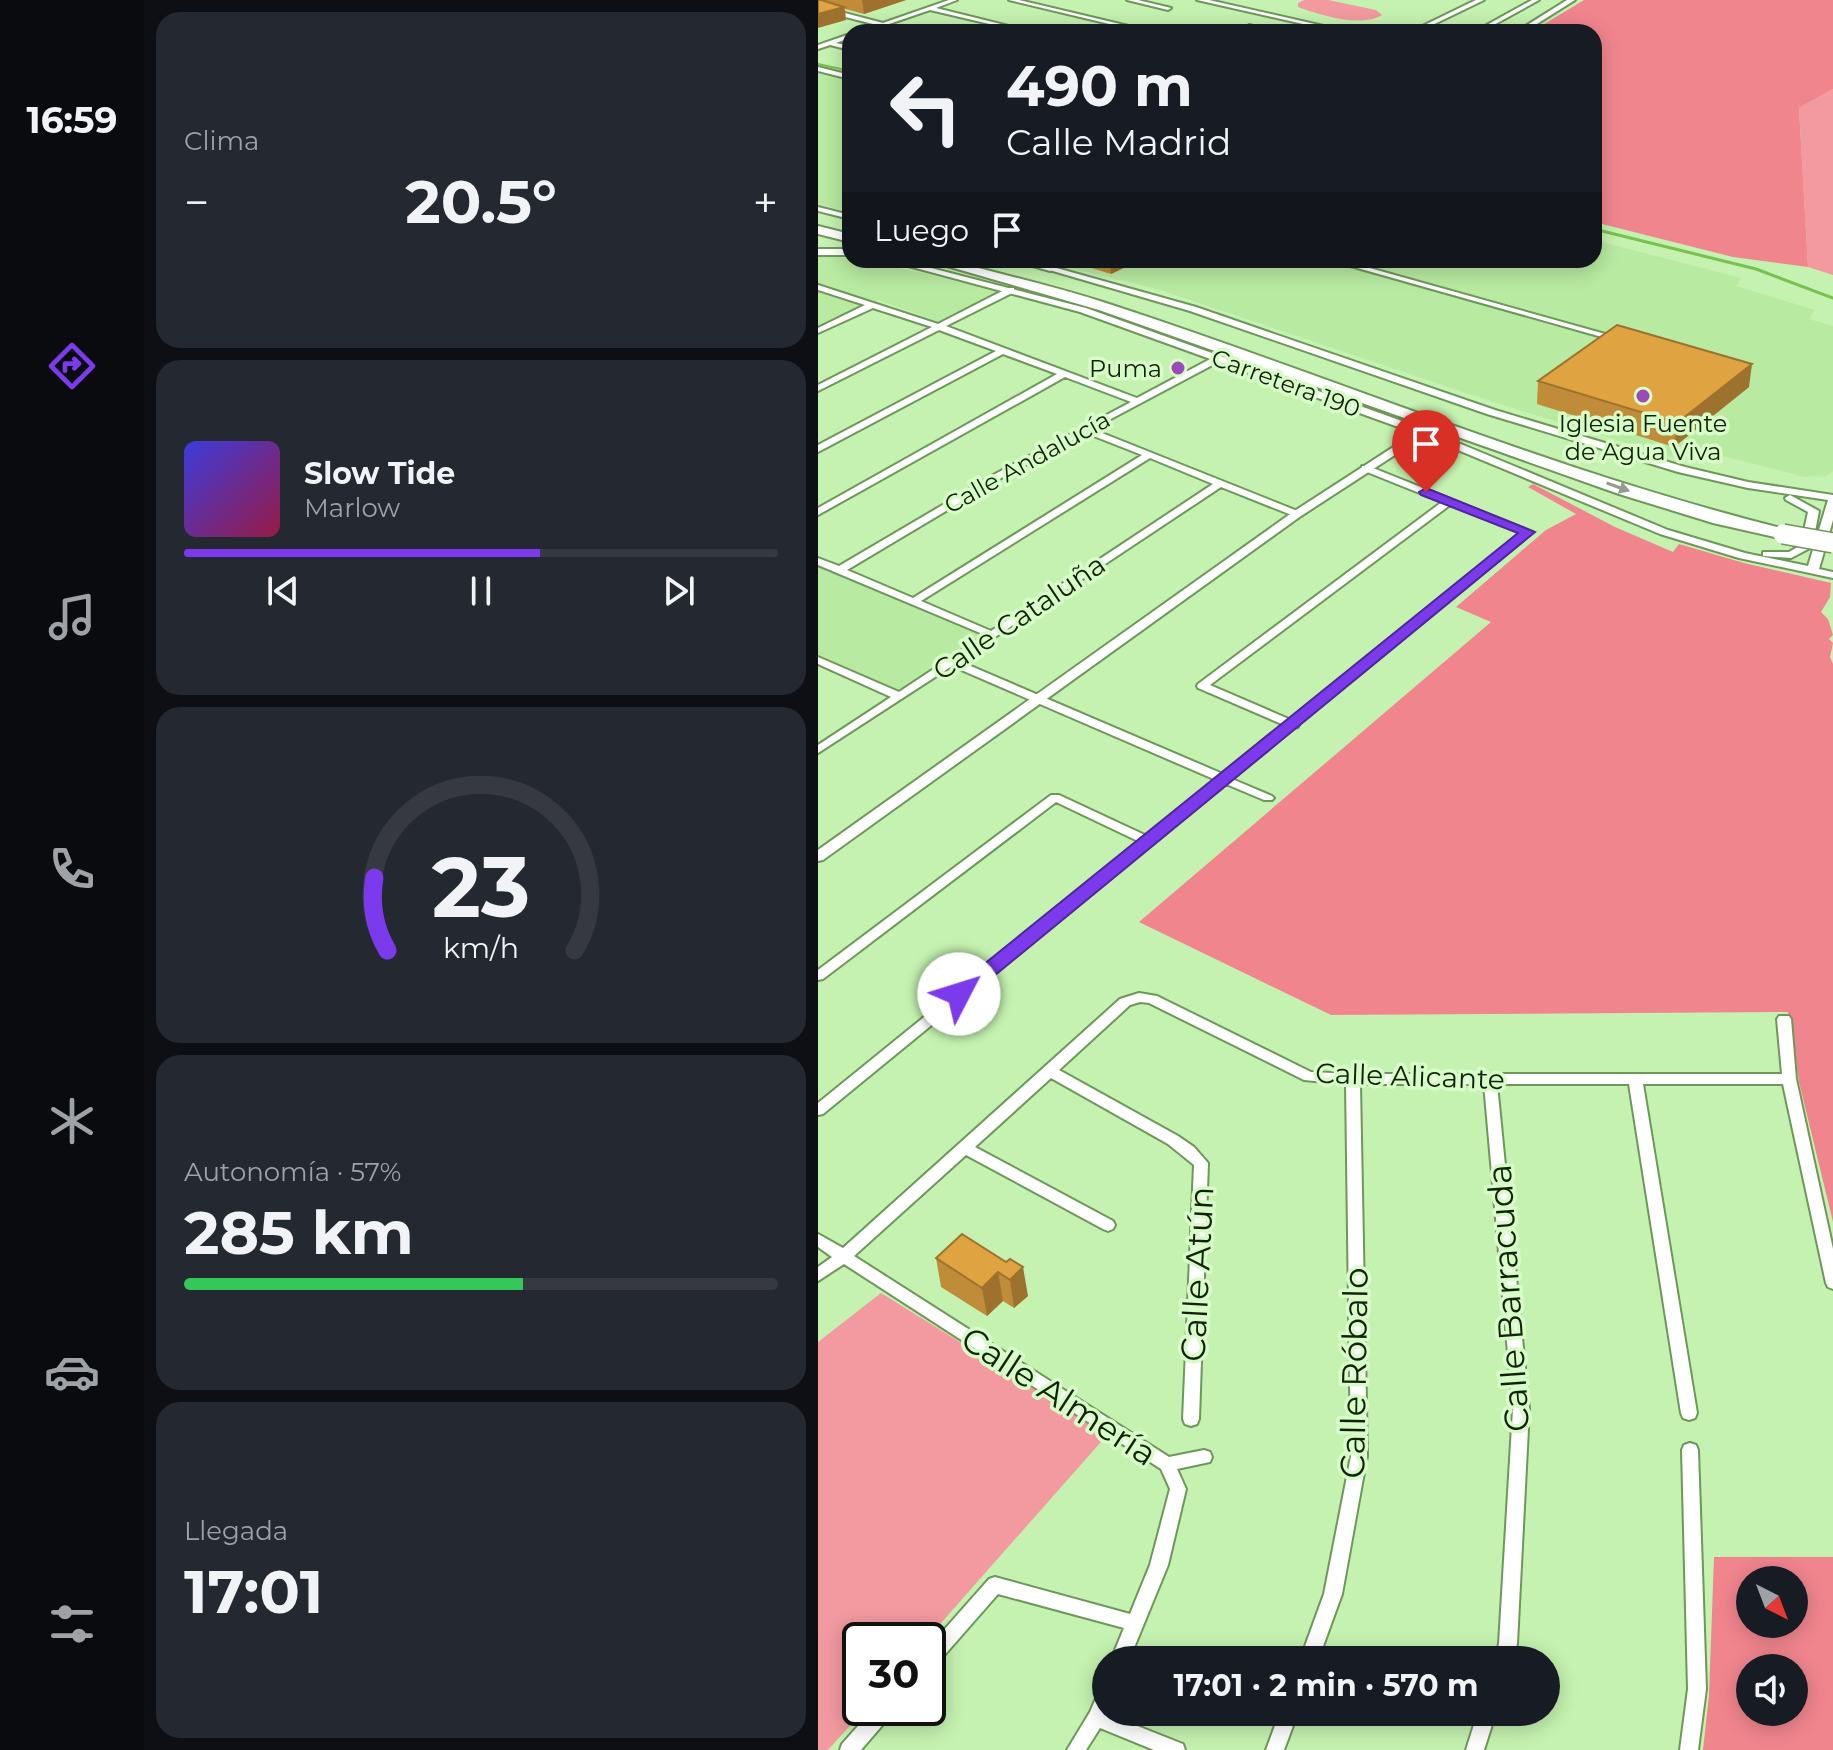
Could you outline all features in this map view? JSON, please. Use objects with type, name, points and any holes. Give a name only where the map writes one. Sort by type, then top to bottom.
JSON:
[{"type":"highway","points":[[818,219],[842,225]]},
{"type":"highway","points":[[818,230],[842,236]]},
{"type":"highway","points":[[962,268],[1104,307],[1625,490],[1719,519],[1833,529]]},
{"type":"highway","points":[[1010,268],[1121,298],[1638,479],[1833,543]]},
{"type":"street","points":[[818,8],[883,24],[954,0]]},
{"type":"street","points":[[1012,0],[1116,24]]},
{"type":"street","points":[[1130,0],[1168,8]]},
{"type":"street","points":[[1200,0],[1310,24]]},
{"type":"street","points":[[1430,24],[1481,0]]},
{"type":"street","points":[[1492,24],[1536,0]]},
{"type":"street","points":[[1532,24],[1572,0]]},
{"type":"street","points":[[929,8],[996,24]]},
{"type":"street","points":[[818,47],[842,39]]},
{"type":"street","points":[[830,43],[842,46]]},
{"type":"street","points":[[818,69],[842,75]]},
{"type":"street","points":[[818,209],[842,215]]},
{"type":"street","points":[[818,252],[842,252]]},
{"type":"street","name":"Carretera 190","points":[[922,268],[1067,305],[1423,432],[1702,545],[1822,573],[1830,498]]},
{"type":"street","points":[[1046,268],[1193,309],[1491,412],[1682,470],[1748,485],[1830,498]]},
{"type":"street","points":[[1362,268],[1628,342]]},
{"type":"street","points":[[818,287],[940,327],[1137,401]]},
{"type":"street","points":[[818,388],[1011,290]]},
{"type":"street","points":[[818,331],[872,305]]},
{"type":"street","points":[[818,449],[1004,350]]},
{"type":"street","name":"Calle Andalucía","points":[[840,570],[1084,429],[1217,359]]},
{"type":"street","points":[[818,512],[1065,373]]},
{"type":"street","points":[[1084,429],[1297,514]]},
{"type":"street","points":[[818,857],[1297,514],[1423,432]]},
{"type":"street","points":[[913,602],[1149,455]]},
{"type":"street","points":[[818,1110],[1528,532],[1365,468]]},
{"type":"street","name":"Calle Cataluña","points":[[818,750],[1221,483]]},
{"type":"street","points":[[1702,545],[1785,556],[1806,547],[1814,511],[1797,500],[1748,485]]},
{"type":"street","points":[[1294,725],[1202,686],[1449,501]]},
{"type":"street","points":[[818,561],[991,634]]},
{"type":"street","points":[[951,662],[1268,798]]},
{"type":"street","points":[[820,663],[899,696]]},
{"type":"street","points":[[818,976],[1055,797],[1146,840]]},
{"type":"street","name":"Calle Alicante","points":[[818,1275],[843,1257],[1125,1002],[1139,997],[1152,999],[1309,1077],[1789,1079]]},
{"type":"street","points":[[1784,1019],[1789,1079],[1833,1283]]},
{"type":"street","name":"Calle Atún","points":[[1050,1071],[1173,1140],[1201,1163],[1191,1419]]},
{"type":"street","name":"Calle Róbalo","points":[[1314,1646],[1333,1594],[1359,1456],[1353,1079]]},
{"type":"street","name":"Calle Barracuda","points":[[1490,1079],[1521,1409],[1507,1646]]},
{"type":"street","points":[[1635,1079],[1689,1413]]},
{"type":"street","points":[[965,1148],[1108,1225]]},
{"type":"street","name":"Calle Almería","points":[[818,1240],[1167,1464],[1178,1489],[1159,1565],[1126,1646]]},
{"type":"street","points":[[1689,1750],[1697,1689],[1690,1450]]},
{"type":"street","points":[[1167,1464],[1204,1457]]},
{"type":"street","points":[[946,1641],[995,1585],[1135,1623]]},
{"type":"street","points":[[1076,1750],[1092,1724]]},
{"type":"street","points":[[849,1750],[870,1726]]},
{"type":"street","points":[[1116,1726],[1176,1750]]},
{"type":"street","points":[[1275,1750],[1284,1726]]},
{"type":"street","points":[[1475,1750],[1483,1726]]},
{"type":"shaded area","points":[[1328,0],[1376,10],[1382,15],[1363,20],[1340,19],[1298,7],[1298,3]]},
{"type":"shaded area","points":[[1584,0],[1833,0],[1833,89],[1799,108],[1808,267],[1733,257],[1602,224],[1602,24],[1544,24]]},
{"type":"shaded area","points":[[818,66],[842,71],[842,210],[818,204]]},
{"type":"shaded area","points":[[1833,89],[1833,275],[1808,267],[1799,108]]},
{"type":"shaded area","points":[[1602,242],[1741,278],[1736,286],[1815,310],[1809,319],[1833,326],[1833,471],[1826,476],[1806,477],[1707,452],[1689,454],[1679,459],[1493,402],[1160,290],[1071,268],[1602,268]]},
{"type":"shaded area","points":[[818,249],[842,257],[842,268],[894,268],[1000,292],[943,323],[878,300],[818,328]]},
{"type":"shaded area","points":[[1533,484],[1615,527],[1673,552],[1679,544],[1831,583],[1830,597],[1821,612],[1828,619],[1833,635],[1829,639],[1833,643],[1830,657],[1833,664],[1833,1222],[1799,1082],[1788,1012],[1331,1015],[1139,922],[1491,622],[1456,607],[1546,530],[1576,514],[1528,487]]},
{"type":"shaded area","points":[[818,565],[980,634],[896,691],[818,655]]},
{"type":"shaded area","points":[[881,1293],[1108,1434],[942,1622],[842,1622],[842,1726],[850,1726],[828,1750],[818,1750],[818,1342]]},
{"type":"shaded area","points":[[1714,1557],[1833,1557],[1833,1750],[1703,1750],[1709,1695]]},
{"type":"building","points":[[818,0],[821,0],[844,7],[818,14]]},
{"type":"building","points":[[1617,325],[1752,364],[1677,423],[1538,381]]},
{"type":"building","points":[[962,1234],[1006,1262],[1010,1259],[1023,1267],[1010,1280],[998,1272],[982,1288],[936,1258]]},
{"type":"waterway","points":[[818,64],[842,69]]},
{"type":"waterway","points":[[1602,231],[1756,269],[1833,298]]},
{"type":"place","name":"Puma","points":[[1178,368]]},
{"type":"place","name":"Iglesia Fuente de Agua Viva","points":[[1643,396]]},
{"type":"route","points":[[959,994],[1528,532],[1426,492]]}]
